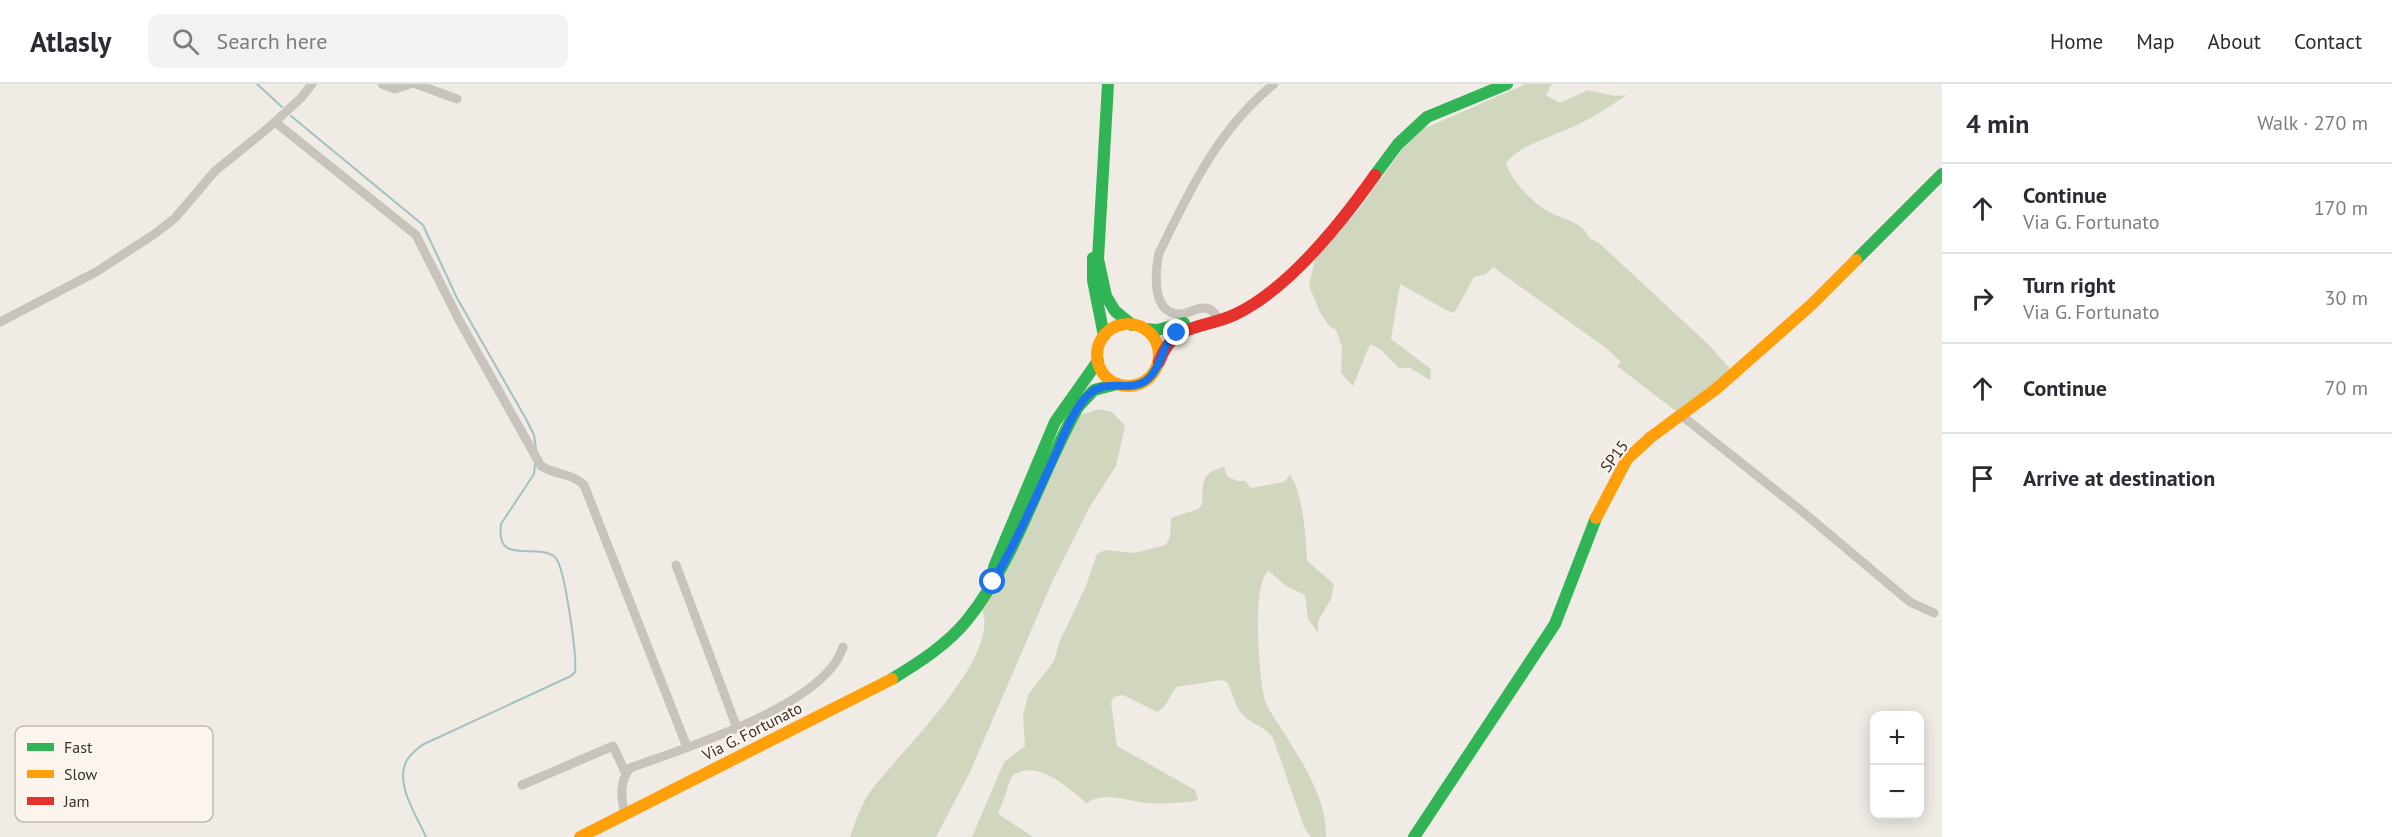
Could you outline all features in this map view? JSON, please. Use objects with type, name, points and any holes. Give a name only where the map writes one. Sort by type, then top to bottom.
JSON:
[{"type":"main road","points":[[1108,84],[1098,234],[1098,259],[1104,292],[1115,313],[1132,325],[1145,329],[1213,321]]},
{"type":"main road","points":[[1132,325],[1119,326],[1104,336],[1099,345],[1098,361],[1104,375],[1117,384],[1130,386],[1142,383],[1152,375],[1171,337],[1181,330],[1236,314],[1275,288],[1339,225],[1398,144],[1428,117],[1508,84]]},
{"type":"main road","name":"SP15","points":[[1414,837],[1555,624],[1598,515],[1627,459],[1716,389],[1811,305],[1942,174]]},
{"type":"main road","points":[[1098,234],[1091,278],[1103,318],[1104,336]]},
{"type":"main road","points":[[1145,329],[1157,343],[1159,362]]},
{"type":"main road","name":"Via G. Fortunato","points":[[935,648],[975,600],[987,581],[1055,422],[1098,361]]},
{"type":"main road","name":"Via G. Fortunato","points":[[580,837],[862,694],[935,648],[957,631],[993,582],[1013,548],[1072,418],[1082,402],[1094,390],[1117,384]]},
{"type":"street","points":[[0,321],[96,272],[156,233],[175,218],[215,171],[275,122],[301,98],[312,84]]},
{"type":"street","points":[[382,84],[394,89],[410,84]]},
{"type":"street","points":[[416,84],[457,99]]},
{"type":"street","points":[[1213,321],[1214,311],[1206,307],[1175,314],[1162,306],[1157,266],[1159,253],[1208,158],[1236,119],[1274,84]]},
{"type":"street","points":[[275,122],[324,158],[416,235],[459,320],[539,462],[557,475],[575,477],[584,485],[687,747]]},
{"type":"street","points":[[1681,415],[1804,513],[1910,602],[1934,613]]},
{"type":"street","points":[[676,565],[737,728]]},
{"type":"street","points":[[625,814],[621,797],[626,774],[630,768],[737,728],[800,695],[832,668],[843,647]]},
{"type":"street","points":[[522,785],[613,746],[626,774]]},
{"type":"green space","points":[[1526,84],[1552,84],[1546,95],[1560,103],[1588,90],[1615,96],[1627,95],[1585,121],[1528,146],[1506,164],[1513,178],[1531,198],[1544,209],[1582,228],[1589,238],[1599,243],[1709,345],[1734,373],[1681,415],[1617,366],[1621,362],[1606,348],[1493,267],[1486,274],[1474,277],[1456,310],[1452,313],[1400,284],[1391,339],[1431,369],[1430,380],[1410,368],[1399,368],[1380,349],[1370,344],[1353,386],[1341,373],[1342,347],[1336,330],[1329,326],[1320,312],[1309,286],[1315,259],[1360,208],[1406,144],[1423,129]]},
{"type":"green space","points":[[1099,409],[1112,412],[1125,426],[1116,466],[1089,508],[1053,580],[970,772],[936,837],[850,837],[868,795],[945,703],[965,675],[979,648],[984,624],[979,603],[1072,418]]},
{"type":"green space","points":[[1224,467],[1227,476],[1237,481],[1245,481],[1251,488],[1284,482],[1290,475],[1301,504],[1307,561],[1334,584],[1331,599],[1318,621],[1318,633],[1308,619],[1305,595],[1286,586],[1269,571],[1263,578],[1258,611],[1259,653],[1265,700],[1311,780],[1322,808],[1326,837],[1311,837],[1304,827],[1273,738],[1266,730],[1242,714],[1227,682],[1221,680],[1176,687],[1164,707],[1157,712],[1123,695],[1114,697],[1111,703],[1117,746],[1195,790],[1198,799],[1195,801],[1153,803],[1108,797],[1093,799],[1087,803],[1052,777],[1032,770],[1022,771],[1012,776],[998,814],[1033,837],[972,837],[1004,762],[1025,746],[1023,716],[1028,695],[1054,661],[1059,643],[1085,588],[1097,554],[1105,550],[1134,553],[1166,545],[1170,537],[1171,518],[1198,509],[1202,505],[1206,477]]},
{"type":"waterway","points":[[257,84],[282,107]]},
{"type":"waterway","points":[[291,116],[423,225],[457,298],[526,419],[534,435],[536,449]]},
{"type":"waterway","points":[[426,837],[408,800],[403,780],[403,771],[411,755],[422,745],[571,676],[575,672],[570,612],[559,564],[555,557],[547,553],[510,549],[504,545],[501,537],[501,524],[534,474],[535,464]]},
{"type":"traffic: fast","points":[[1108,84],[1098,259],[1106,296],[1115,311],[1132,325]]},
{"type":"traffic: fast","points":[[1375,175],[1398,144],[1427,117],[1507,84]]},
{"type":"traffic: fast","points":[[1856,260],[1942,174]]},
{"type":"traffic: fast","points":[[1093,258],[1093,280],[1104,336]]},
{"type":"traffic: fast","points":[[1145,329],[1157,330],[1184,323]]},
{"type":"traffic: fast","points":[[994,567],[1055,422],[1098,361]]},
{"type":"traffic: fast","points":[[892,679],[943,644],[968,619],[985,595],[1014,543],[1078,407],[1094,390],[1117,384]]},
{"type":"traffic: fast","points":[[1414,837],[1555,624],[1596,518]]},
{"type":"traffic: slow","points":[[1596,518],[1627,459],[1651,437],[1716,389],[1811,305],[1856,260]]},
{"type":"traffic: slow","points":[[1128,324],[1140,326],[1150,333],[1157,343],[1159,355],[1157,367],[1150,377],[1140,384],[1128,386],[1116,384],[1106,377],[1099,367],[1097,355],[1099,343],[1106,333],[1116,326],[1128,324]]},
{"type":"traffic: slow","points":[[580,837],[892,679]]},
{"type":"traffic: jam","points":[[1159,362],[1165,349],[1181,333],[1236,314],[1276,288],[1313,253],[1375,175]]},
{"type":"route","points":[[993,582],[1013,548],[1072,418],[1085,398],[1094,390],[1106,385],[1130,386],[1148,380],[1155,371],[1167,342],[1177,333]]}]
